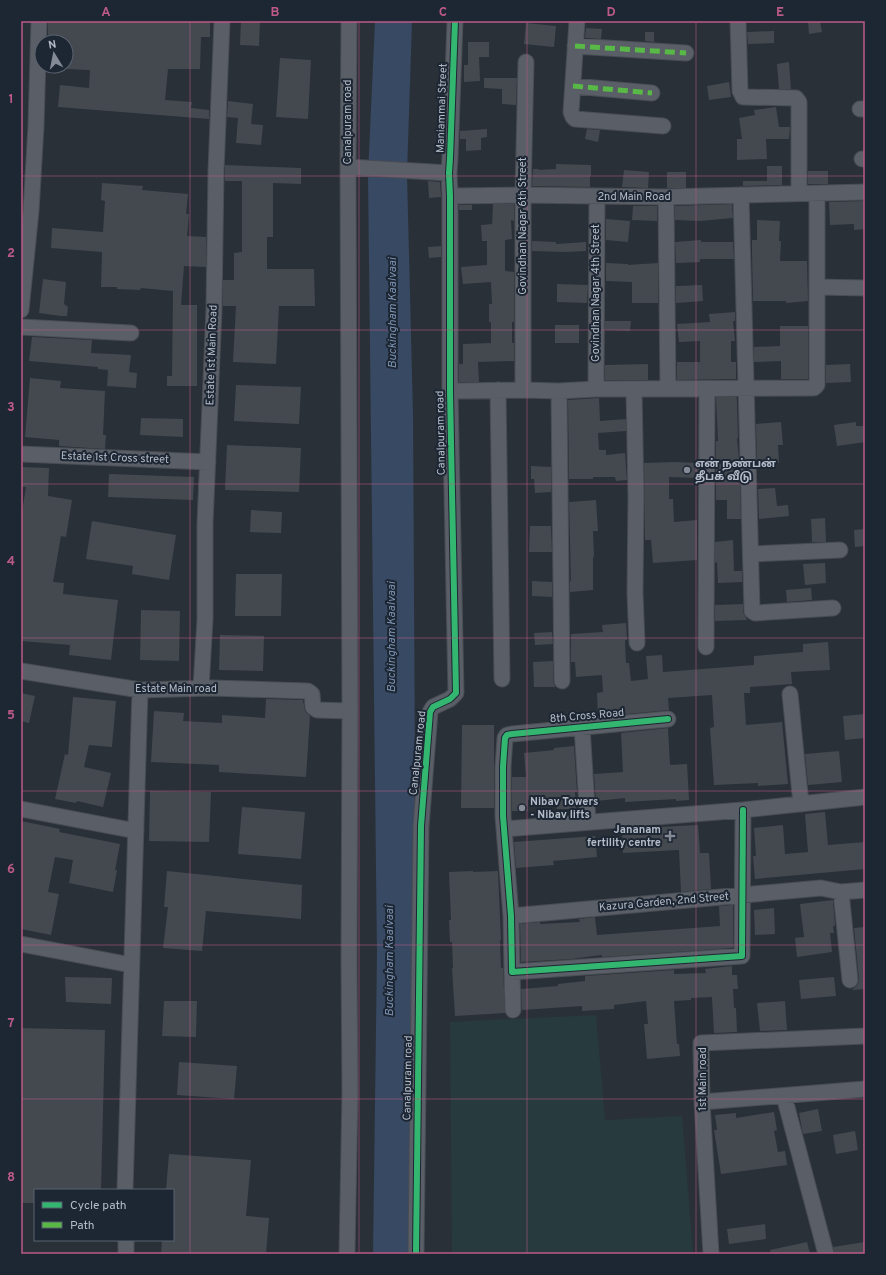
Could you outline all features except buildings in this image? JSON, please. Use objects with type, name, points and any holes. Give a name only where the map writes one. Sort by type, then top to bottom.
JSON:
[{"type":"street","points":[[21,310],[32,203],[39,21]]},
{"type":"street","name":"Estate 1st Main Road","points":[[201,688],[205,619],[205,524],[214,309],[216,171],[222,21]]},
{"type":"street","name":"Canalpuram road","points":[[347,1254],[350,1092],[350,711],[355,167],[349,21]]},
{"type":"street","name":"Maniammai Street","points":[[450,196],[442,172],[450,158],[455,21]]},
{"type":"street","points":[[577,21],[571,112],[573,117],[575,119],[663,126]]},
{"type":"street","points":[[738,21],[740,91],[743,97],[796,98],[799,102],[799,194]]},
{"type":"street","points":[[575,46],[686,53]]},
{"type":"street","name":"Govindhan Nagar 6th Street","points":[[523,390],[523,195],[526,62]]},
{"type":"street","points":[[573,86],[652,92]]},
{"type":"street","points":[[355,167],[442,172]]},
{"type":"street","name":"2nd Main Road","points":[[450,196],[523,195],[666,197],[865,192]]},
{"type":"street","points":[[450,391],[816,388],[817,194]]},
{"type":"street","points":[[741,195],[753,612],[833,608]]},
{"type":"street","name":"Canalpuram road","points":[[416,1254],[421,826],[430,712],[433,706],[450,699],[456,693],[450,391],[450,196]]},
{"type":"street","name":"Govindhan Nagar 4th Street","points":[[596,389],[597,197]]},
{"type":"street","points":[[666,197],[668,389]]},
{"type":"street","points":[[817,287],[865,288]]},
{"type":"street","points":[[21,327],[131,333]]},
{"type":"street","points":[[634,389],[636,497],[635,593],[637,643]]},
{"type":"street","points":[[706,389],[706,647]]},
{"type":"street","points":[[498,390],[502,679]]},
{"type":"street","points":[[559,391],[562,681]]},
{"type":"street","name":"Estate 1st Cross street","points":[[21,454],[208,462]]},
{"type":"street","points":[[751,554],[840,550]]},
{"type":"street","name":"Estate Main road","points":[[21,671],[140,690],[201,688],[308,691],[312,694],[312,707],[317,710],[350,711]]},
{"type":"street","points":[[125,1189],[140,690]]},
{"type":"street","points":[[790,694],[801,804]]},
{"type":"street","name":"8th Cross Road","points":[[504,829],[503,767],[505,738],[508,735],[668,719]]},
{"type":"street","points":[[582,727],[588,822]]},
{"type":"street","points":[[513,1010],[511,916],[504,829],[743,810],[865,797]]},
{"type":"street","points":[[21,809],[136,831]]},
{"type":"street","points":[[512,972],[742,956],[743,810]]},
{"type":"street","name":"Kazura Garden, 2nd Street","points":[[511,916],[821,888],[842,892],[865,890]]},
{"type":"street","points":[[842,892],[850,980]]},
{"type":"street","points":[[21,944],[132,965]]},
{"type":"street","name":"1st Main road","points":[[711,1254],[702,1102],[701,1042],[865,1036]]},
{"type":"street","points":[[702,1102],[865,1091]]},
{"type":"street","points":[[784,1096],[826,1254]]},
{"type":"street","points":[[126,1241],[126,1254]]},
{"type":"green space","points":[[596,1015],[605,1120],[682,1116],[693,1254],[452,1254],[450,1022]]},
{"type":"water","name":"Buckingham Kaalvaai","points":[[375,21],[412,21],[407,174],[413,415],[416,952],[413,1254],[373,1254],[377,954],[368,175]]},
{"type":"marked path","points":[[575,46],[686,53]]},
{"type":"marked path","points":[[573,86],[652,93]]},
{"type":"cycle path","points":[[416,1254],[421,826],[430,712],[433,707],[450,699],[456,693],[450,391],[449,173],[455,21]]},
{"type":"cycle path","points":[[668,719],[512,734],[507,735],[505,738],[503,767],[503,816],[511,916],[512,972],[742,956],[743,810]]},
{"type":"place","name":"என் நண்பன் தீபக் வீடு","points":[[687,470]]},
{"type":"place","name":"Nibav Towers - Nibav lifts","points":[[522,808]]},
{"type":"place","name":"Jananam fertility centre","points":[[670,836]]}]
